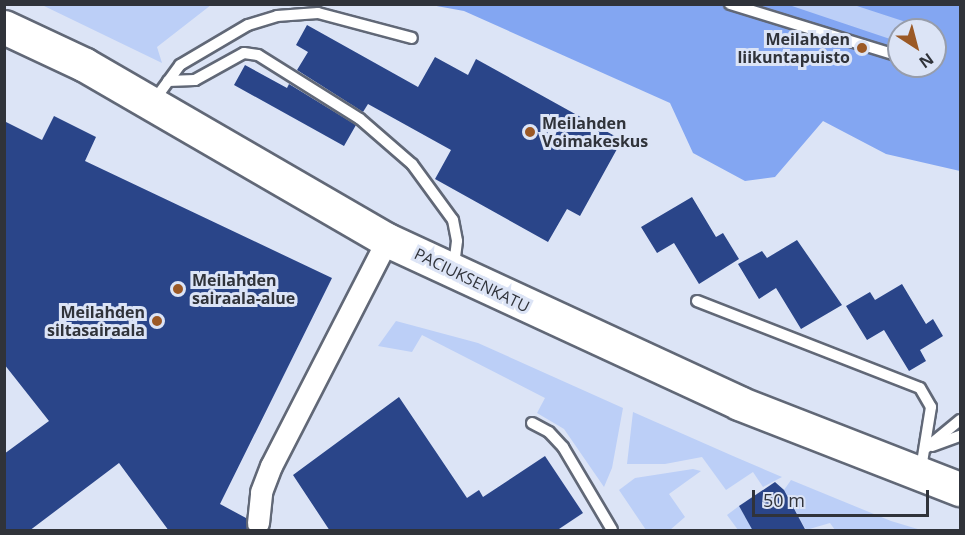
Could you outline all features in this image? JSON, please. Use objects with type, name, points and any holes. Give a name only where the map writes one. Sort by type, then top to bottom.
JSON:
[{"type":"main road","name":"PACIUKSENKATU","points":[[4,27],[160,93],[387,240],[453,272],[699,385],[923,461],[960,489]]},
{"type":"street","points":[[258,524],[261,492],[271,466],[387,240]]},
{"type":"lane","points":[[730,4],[887,52]]},
{"type":"lane","points":[[160,93],[180,65],[248,25],[277,16],[318,13],[412,38]]},
{"type":"lane","points":[[160,93],[195,80],[244,53],[258,55],[360,118],[412,164],[453,220],[457,241],[453,272]]},
{"type":"lane","points":[[698,301],[920,388],[931,407],[923,461]]},
{"type":"lane","points":[[923,461],[960,420]]},
{"type":"lane","points":[[532,423],[549,432],[562,447],[612,531]]},
{"type":"lane","points":[[923,461],[960,436]]},
{"type":"shaded area","points":[[211,4],[157,47],[162,63],[42,5]]},
{"type":"shaded area","points":[[431,5],[789,5],[887,38],[887,78],[947,78],[947,18],[894,18],[854,5],[960,5],[960,171],[886,154],[823,121],[775,177],[745,181],[693,153],[670,103],[464,11]]},
{"type":"shaded area","name":"Meilahden liikuntapuisto","points":[[701,5],[960,5],[960,95],[911,78],[947,78],[947,18],[887,18],[887,70]]},
{"type":"shaded area","points":[[396,321],[478,343],[623,408],[612,468],[604,487],[564,429],[537,413],[545,398],[422,335],[412,352],[378,346]]},
{"type":"shaded area","points":[[633,412],[782,477],[763,487],[753,472],[726,490],[702,457],[665,464],[627,464]]},
{"type":"shaded area","points":[[693,469],[701,471],[669,494],[685,517],[670,530],[646,530],[619,490],[635,478]]},
{"type":"shaded area","points":[[791,480],[891,521],[921,530],[835,530],[830,523],[806,530],[784,490]]},
{"type":"shaded area","points":[[739,506],[753,530],[738,530],[727,515]]},
{"type":"building","name":"Meilahden Voimakeskus","points":[[307,25],[418,87],[435,57],[468,75],[476,59],[622,140],[580,216],[567,209],[548,242],[435,179],[451,150],[368,104],[363,112],[297,70],[308,52],[296,45]]},
{"type":"building","points":[[245,65],[287,88],[289,84],[356,125],[344,146],[234,85]]},
{"type":"building","name":"Meilahden siltasairaala","points":[[54,116],[96,137],[85,161],[332,278],[220,504],[246,518],[248,531],[169,531],[119,463],[29,531],[4,531],[4,454],[49,421],[4,364],[4,121],[42,140]]},
{"type":"building","points":[[692,197],[716,237],[723,233],[739,259],[699,284],[674,243],[657,253],[641,227]]},
{"type":"building","points":[[797,240],[842,305],[801,329],[776,288],[759,299],[738,264],[762,251],[767,258]]},
{"type":"building","points":[[902,284],[926,324],[933,319],[943,336],[920,350],[926,361],[909,371],[884,330],[867,340],[846,306],[870,292],[875,300]]},
{"type":"building","points":[[399,397],[467,498],[479,490],[483,497],[545,456],[583,513],[556,531],[330,531],[293,475]]},
{"type":"building","points":[[775,482],[784,490],[806,531],[753,531],[739,506]]},
{"type":"place","name":"Meilahden liikuntapuisto","points":[[862,48]]},
{"type":"place","name":"Meilahden Voimakeskus","points":[[530,132]]},
{"type":"place","name":"Meilahden sairaala-alue","points":[[178,289]]},
{"type":"place","name":"Meilahden siltasairaala","points":[[157,321]]}]
